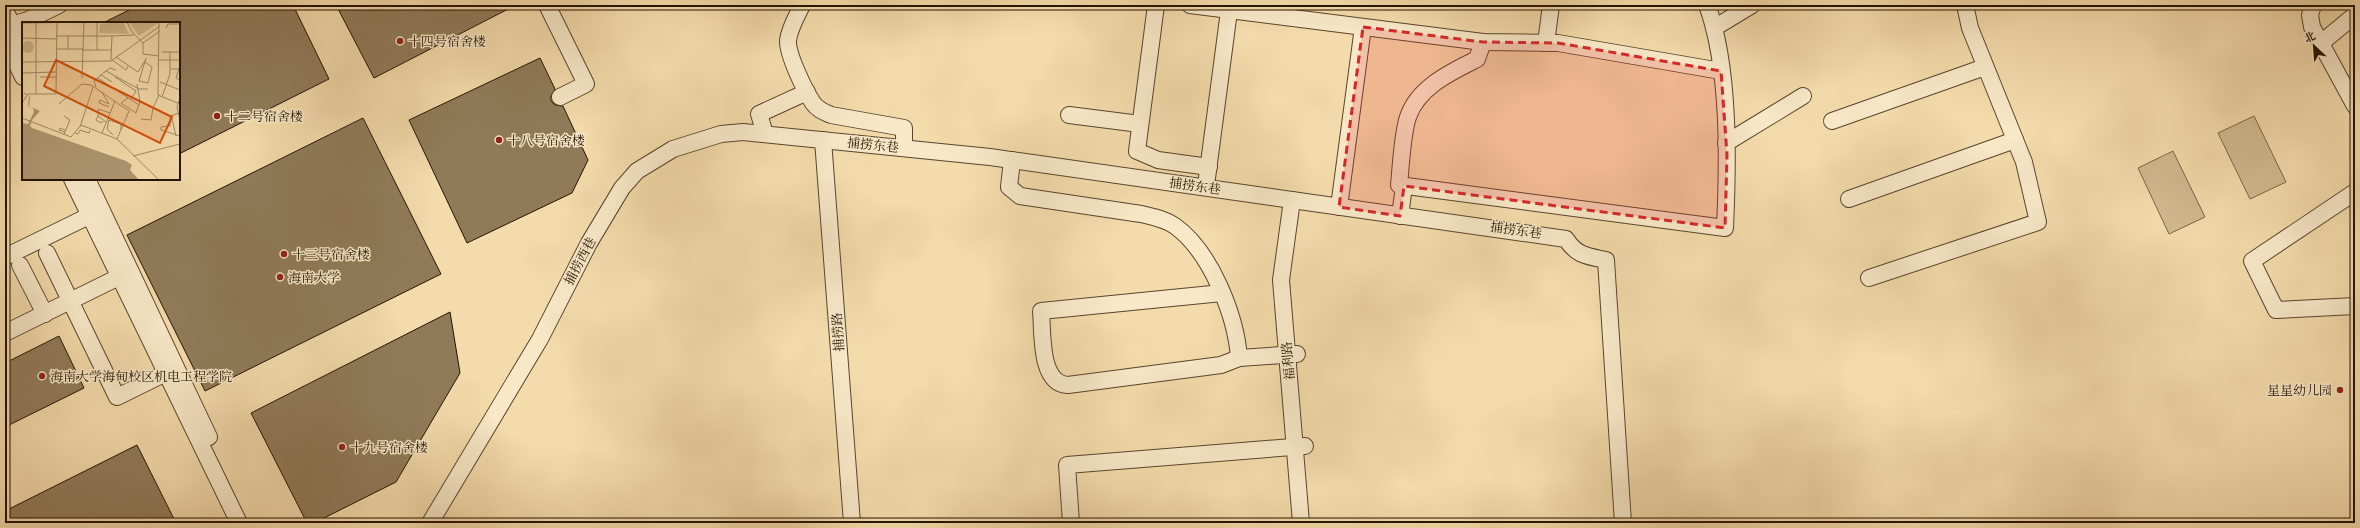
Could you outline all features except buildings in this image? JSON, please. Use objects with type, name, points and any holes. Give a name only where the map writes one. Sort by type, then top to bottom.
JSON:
[{"type":"street","points":[[7,18],[36,5]]},
{"type":"street","points":[[7,18],[28,20],[59,5]]},
{"type":"street","points":[[539,5],[582,86]]},
{"type":"street","points":[[547,5],[582,86]]},
{"type":"street","points":[[802,5],[791,28],[788,41],[790,53],[807,92],[821,111],[904,128],[904,148]]},
{"type":"street","points":[[1156,5],[1137,151],[1158,160],[1209,166]]},
{"type":"street","points":[[1190,5],[1483,42],[1546,43],[1720,71]]},
{"type":"street","points":[[1546,43],[1551,5]]},
{"type":"street","points":[[1483,42],[1477,59],[1440,80],[1415,102],[1407,118],[1399,185],[1725,228],[1726,143],[1720,71],[1714,28],[1707,5]]},
{"type":"street","points":[[1714,28],[1752,5]]},
{"type":"street","points":[[1869,278],[2038,222],[2027,172],[1968,23],[1965,5]]},
{"type":"street","points":[[2313,5],[2310,20],[2355,106]]},
{"type":"street","points":[[2321,42],[2355,14],[2348,5]]},
{"type":"street","points":[[1206,187],[1229,11]]},
{"type":"street","points":[[7,18],[22,45]]},
{"type":"street","points":[[1339,206],[1363,28]]},
{"type":"street","points":[[5,40],[22,75]]},
{"type":"street","points":[[1832,121],[1986,67]]},
{"type":"street","points":[[560,97],[582,86]]},
{"type":"street","points":[[765,134],[759,114],[807,92]]},
{"type":"street","points":[[1726,143],[1803,96]]},
{"type":"street","points":[[1069,115],[1140,124]]},
{"type":"street","name":"捕捞西巷","points":[[430,523],[540,339],[589,243],[622,188],[637,171],[673,149],[721,134],[742,132],[823,140]]},
{"type":"street","name":"捕捞东巷","points":[[823,140],[1012,160],[1400,216],[1498,227],[1566,239],[1573,249],[1584,255],[1606,260],[1623,523]]},
{"type":"street","name":"捕捞路","points":[[823,140],[852,523]]},
{"type":"street","points":[[1849,199],[2015,140]]},
{"type":"street","points":[[1012,160],[1009,187],[1020,196],[1141,214],[1159,218],[1175,226],[1203,259],[1222,293],[1235,326],[1239,358]]},
{"type":"street","points":[[73,180],[94,209],[171,370],[239,523]]},
{"type":"street","points":[[87,180],[94,209]]},
{"type":"street","points":[[1400,216],[1404,186]]},
{"type":"street","points":[[2355,192],[2252,261],[2276,310],[2355,306]]},
{"type":"street","name":"福利路","points":[[1297,201],[1281,280],[1292,354],[1300,447],[1311,523]]},
{"type":"street","points":[[5,248],[94,209]]},
{"type":"street","points":[[5,257],[94,209]]},
{"type":"street","points":[[46,253],[117,397],[171,370]]},
{"type":"street","points":[[20,265],[44,314]]},
{"type":"street","points":[[5,333],[125,274]]},
{"type":"street","points":[[1222,293],[1041,311],[1047,370],[1054,381],[1060,384],[1068,385],[1221,365],[1239,358],[1292,354]]},
{"type":"street","points":[[171,370],[250,523]]},
{"type":"street","points":[[1071,523],[1067,465],[1300,447]]},
{"type":"street","name":"福利路","points":[[1300,447],[1301,523]]},
{"type":"highlighted area","points":[[1363,27],[1483,42],[1558,43],[1721,71],[1727,155],[1725,228],[1404,186],[1400,216],[1339,207]]},
{"type":"shaded area","points":[[2254,116],[2286,182],[2250,199],[2218,133]]},
{"type":"shaded area","points":[[2173,151],[2205,217],[2169,234],[2138,168]]},
{"type":"place","name":"十四号宿舍楼","points":[[400,41]]},
{"type":"place","name":"十二号宿舍楼","points":[[217,116]]},
{"type":"place","name":"十八号宿舍楼","points":[[499,140]]},
{"type":"place","name":"十三号宿舍楼","points":[[284,254]]},
{"type":"place","name":"海南大学","points":[[280,277]]},
{"type":"place","name":"海南大学海甸校区机电工程学院","points":[[42,376]]},
{"type":"place","name":"星星幼儿园","points":[[2340,390]]},
{"type":"place","name":"十九号宿舍楼","points":[[342,447]]}]
